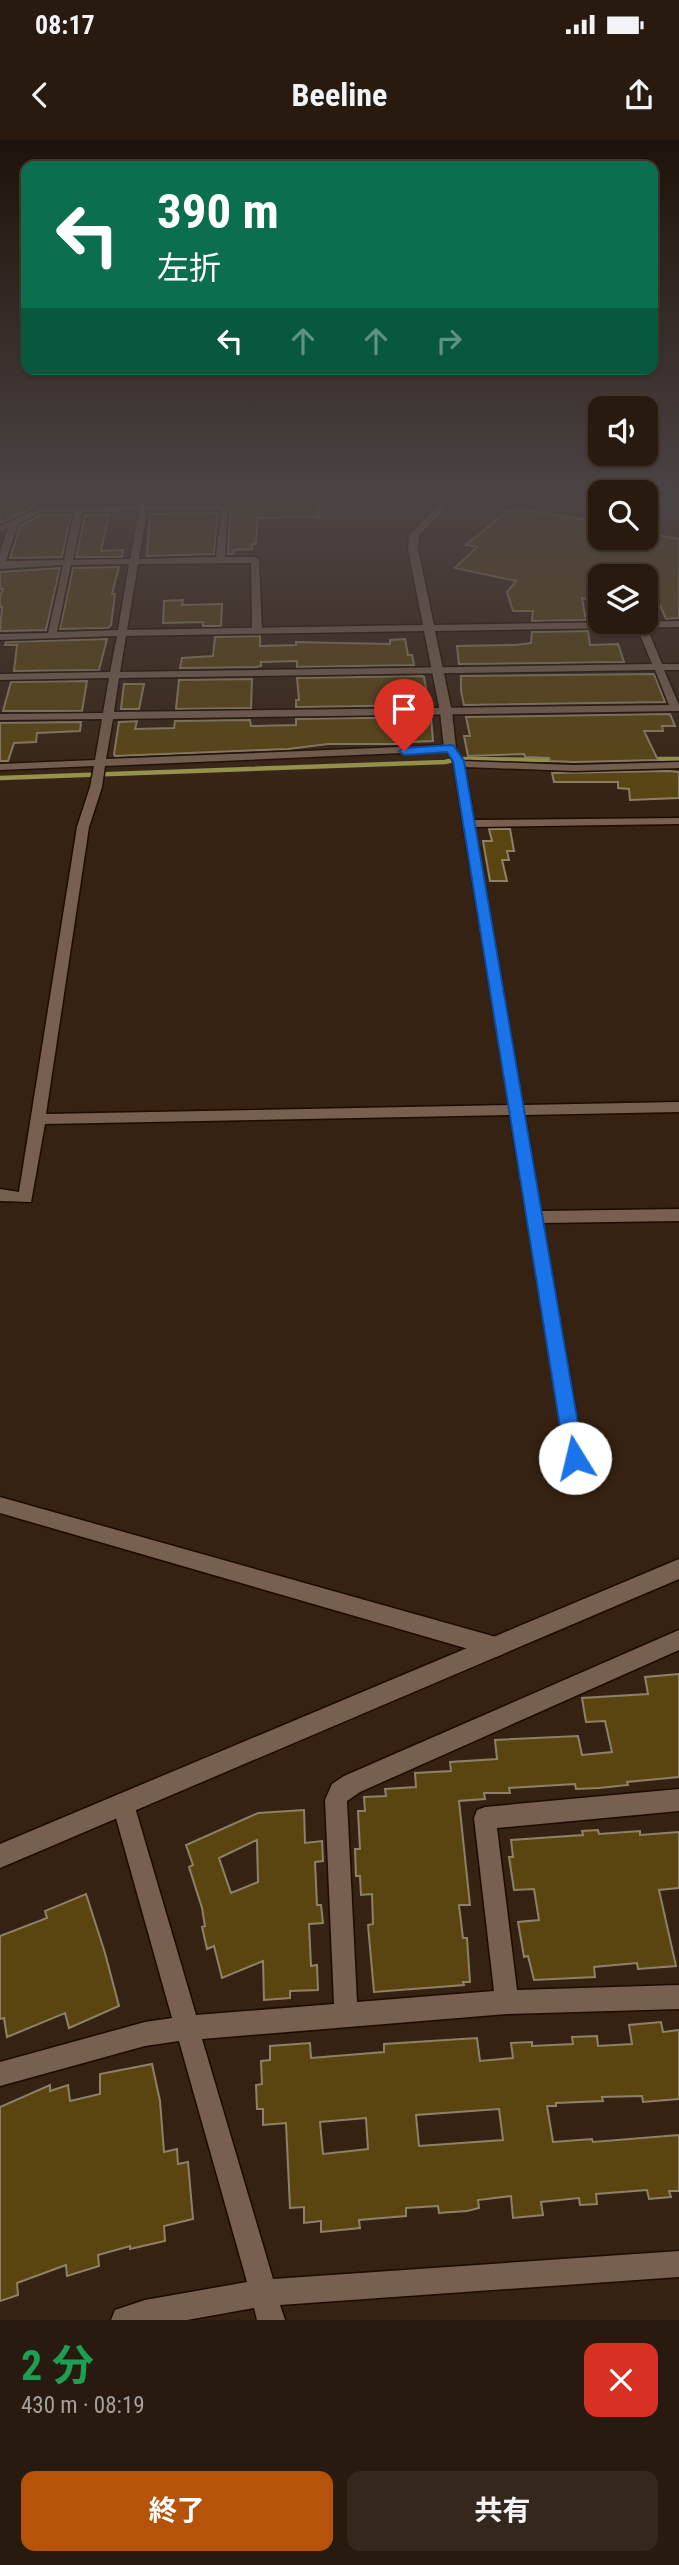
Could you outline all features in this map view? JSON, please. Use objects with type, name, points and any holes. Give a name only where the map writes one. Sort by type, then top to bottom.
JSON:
[{"type":"street","points":[[52,635],[60,600]]},
{"type":"street","points":[[0,1195],[26,1198],[83,827],[96,787],[128,600]]},
{"type":"street","points":[[256,600],[257,631]]},
{"type":"street","points":[[424,600],[469,824],[575,1458]]},
{"type":"street","points":[[658,625],[679,624]]},
{"type":"street","points":[[0,637],[588,626]]},
{"type":"street","points":[[0,717],[677,708],[644,634]]},
{"type":"street","points":[[0,677],[679,667]]},
{"type":"street","points":[[0,767],[455,757],[575,768],[679,765]]},
{"type":"street","points":[[469,824],[679,821]]},
{"type":"street","points":[[38,1119],[679,1107]]},
{"type":"street","points":[[534,1217],[679,1215]]},
{"type":"street","points":[[0,1505],[496,1647]]},
{"type":"street","points":[[0,1856],[679,1569]]},
{"type":"street","points":[[346,2015],[337,1800],[341,1792],[352,1784],[679,1640]]},
{"type":"street","points":[[507,2002],[485,1818],[679,1800]]},
{"type":"street","points":[[122,1804],[271,2320]]},
{"type":"street","points":[[0,2074],[145,2034],[187,2028],[507,2002],[679,1997]]},
{"type":"street","points":[[125,2320],[263,2293],[679,2264]]},
{"type":"building","points":[[0,600],[53,600],[46,630],[0,631]]},
{"type":"building","points":[[66,600],[114,600],[111,625],[108,628],[60,629]]},
{"type":"building","points":[[183,600],[182,605],[222,604],[221,626],[203,626],[203,622],[163,623],[164,601]]},
{"type":"building","points":[[509,600],[582,600],[586,620],[532,621],[533,611],[513,611]]},
{"type":"building","points":[[658,600],[679,600],[679,618],[666,619]]},
{"type":"building","points":[[588,631],[590,645],[618,644],[624,662],[459,664],[457,646],[531,643],[532,632]]},
{"type":"building","points":[[260,636],[260,646],[296,645],[296,642],[390,644],[390,640],[405,639],[408,655],[412,655],[414,665],[297,667],[297,661],[261,662],[261,666],[256,667],[180,668],[182,658],[213,656],[215,637]]},
{"type":"building","points":[[107,639],[99,670],[14,671],[17,645],[5,645],[6,642]]},
{"type":"building","points":[[654,674],[665,702],[464,705],[461,691],[461,676]]},
{"type":"building","points":[[422,676],[429,705],[296,707],[296,700],[299,700],[297,678]]},
{"type":"building","points":[[252,679],[251,708],[176,709],[179,680]]},
{"type":"building","points":[[87,681],[82,711],[3,711],[11,682]]},
{"type":"building","points":[[124,684],[144,684],[139,709],[121,709]]},
{"type":"building","points":[[670,714],[675,726],[662,726],[663,731],[644,731],[658,760],[574,762],[525,757],[524,754],[468,756],[464,736],[470,736],[466,717]]},
{"type":"building","points":[[431,717],[433,741],[410,744],[328,744],[288,749],[114,754],[119,722],[137,721],[135,729],[174,728],[175,721],[250,720],[251,726],[296,725],[296,719]]},
{"type":"building","points":[[81,722],[80,731],[37,733],[36,742],[14,743],[8,761],[0,761],[0,723]]},
{"type":"building","points":[[679,772],[679,798],[630,800],[629,789],[618,788],[618,782],[554,782],[552,773]]},
{"type":"building","points":[[489,829],[510,829],[514,851],[507,851],[509,860],[502,860],[507,881],[490,881],[483,841],[492,841]]},
{"type":"building","points":[[679,1674],[679,1777],[627,1782],[628,1785],[599,1788],[576,1789],[575,1784],[509,1788],[510,1793],[484,1793],[485,1799],[459,1801],[470,1905],[459,1905],[463,1938],[467,1938],[470,1982],[463,1982],[464,1985],[374,1992],[368,1925],[373,1924],[372,1894],[361,1895],[360,1876],[356,1876],[355,1849],[360,1849],[358,1811],[365,1811],[364,1797],[386,1796],[385,1789],[416,1787],[415,1773],[451,1771],[450,1762],[497,1759],[495,1740],[578,1736],[582,1755],[612,1752],[605,1721],[586,1722],[582,1698],[648,1694],[645,1677]]},
{"type":"building","points":[[304,1810],[305,1843],[322,1841],[323,1861],[315,1862],[317,1905],[321,1905],[323,1923],[309,1924],[311,1966],[317,1965],[318,1990],[290,1991],[290,1998],[264,2000],[263,1961],[222,1978],[214,1946],[207,1949],[202,1927],[205,1926],[202,1908],[189,1867],[193,1865],[186,1845],[258,1813]],"holes":[[[257,1840],[258,1882],[231,1893],[219,1858]]]},
{"type":"building","points":[[598,1830],[599,1834],[679,1832],[679,1888],[659,1890],[676,1966],[638,1969],[637,1963],[594,1967],[595,1977],[534,1980],[528,1956],[524,1957],[518,1922],[539,1920],[534,1889],[514,1890],[509,1857],[513,1857],[511,1840],[583,1835],[582,1831]]},
{"type":"building","points":[[86,1894],[119,2006],[69,2028],[65,2013],[7,2037],[4,2018],[0,2019],[0,1936],[47,1918],[45,1911]]},
{"type":"building","points":[[661,2022],[663,2032],[679,2030],[679,2099],[643,2102],[642,2096],[602,2097],[603,2101],[556,2103],[556,2106],[547,2106],[553,2142],[592,2139],[593,2142],[679,2135],[679,2191],[669,2191],[671,2197],[649,2199],[647,2190],[596,2194],[597,2204],[580,2205],[579,2198],[541,2202],[543,2215],[513,2218],[511,2196],[478,2200],[479,2208],[467,2211],[439,2213],[438,2206],[406,2208],[406,2216],[359,2220],[360,2228],[321,2232],[321,2221],[304,2223],[304,2207],[290,2208],[286,2123],[263,2125],[263,2109],[257,2109],[256,2085],[262,2084],[261,2061],[270,2060],[270,2046],[310,2043],[311,2058],[384,2052],[384,2044],[477,2038],[480,2061],[513,2058],[511,2043],[532,2042],[532,2046],[573,2044],[572,2037],[597,2036],[598,2046],[632,2044],[629,2025]],"holes":[[[499,2109],[503,2140],[419,2146],[416,2115]],[[366,2118],[368,2149],[323,2154],[320,2122]]]},
{"type":"building","points":[[152,2064],[160,2101],[164,2152],[177,2149],[178,2164],[188,2162],[193,2219],[164,2226],[165,2241],[130,2249],[130,2246],[98,2255],[99,2266],[67,2276],[66,2265],[17,2283],[18,2295],[0,2301],[0,2107],[50,2085],[50,2091],[68,2085],[70,2101],[100,2094],[100,2074]]},
{"type":"waterway","points":[[0,778],[445,762],[458,759],[555,760]]},
{"type":"waterway","points":[[649,759],[679,759]]},
{"type":"route","points":[[404,751],[450,748],[458,761],[575,1458]]}]
